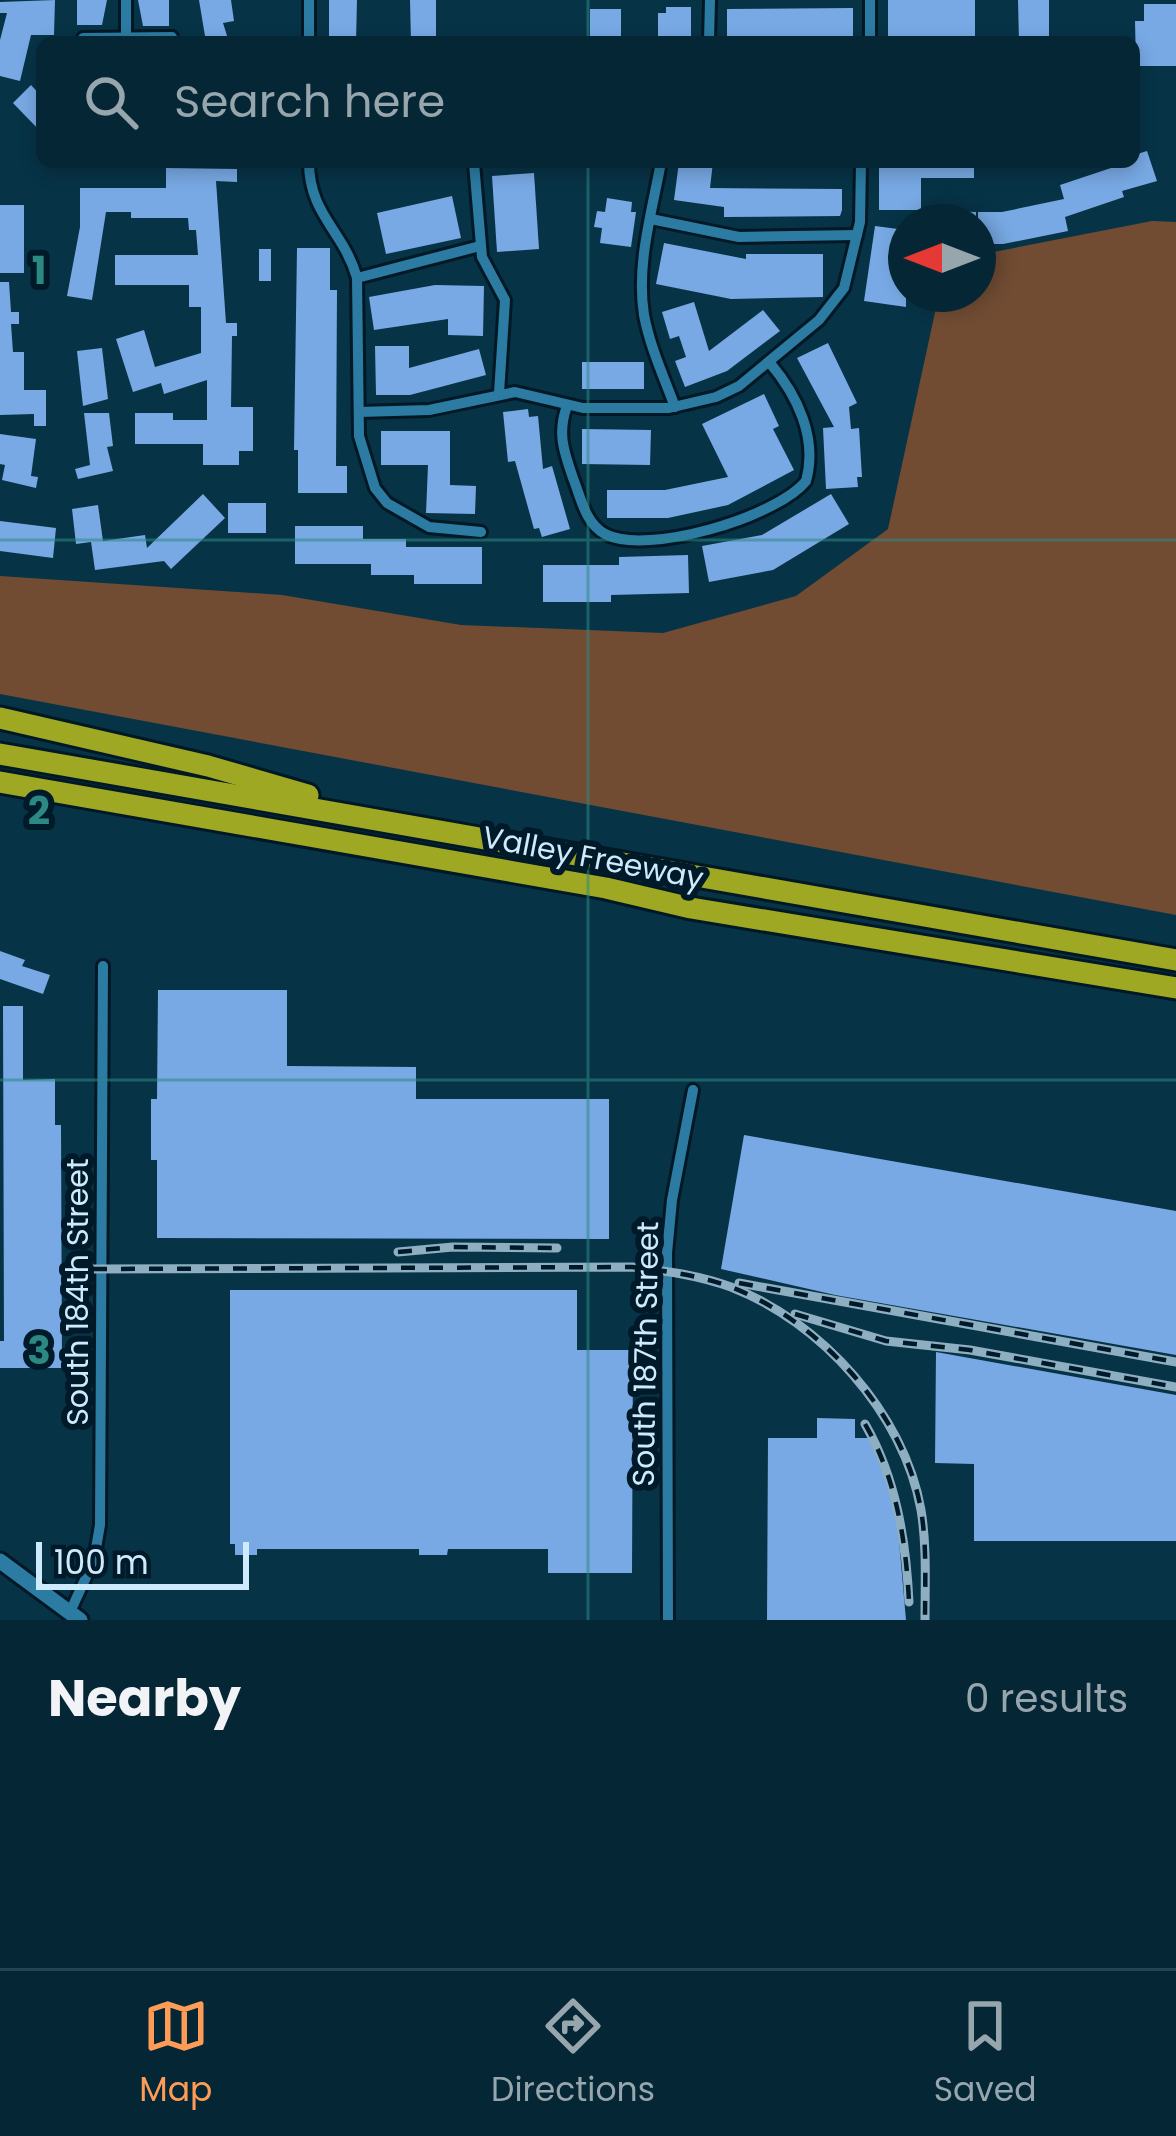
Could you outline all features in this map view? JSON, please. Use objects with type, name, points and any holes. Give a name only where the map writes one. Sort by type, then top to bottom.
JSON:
[{"type":"highway","points":[[0,718],[208,766],[308,795]]},
{"type":"highway","name":"Valley Freeway","points":[[0,742],[1176,947]]},
{"type":"highway","points":[[0,754],[1176,960]]},
{"type":"highway","name":"Valley Freeway","points":[[0,782],[606,888],[692,908],[1176,988]]},
{"type":"main road","points":[[0,1562],[75,1616]]},
{"type":"street","points":[[126,0],[126,36]]},
{"type":"street","points":[[309,0],[309,36]]},
{"type":"street","points":[[709,36],[710,0]]},
{"type":"street","points":[[870,0],[870,36]]},
{"type":"street","points":[[309,168],[311,196],[352,259],[357,278],[358,412],[375,488],[387,503],[429,526],[481,532]]},
{"type":"street","points":[[474,168],[480,246],[506,300],[499,393]]},
{"type":"street","points":[[660,168],[642,276],[644,316],[675,407]]},
{"type":"street","points":[[358,412],[429,410],[499,393],[531,394],[567,406],[640,410],[675,407],[728,392],[770,363],[832,308],[844,288],[857,235],[861,168]]},
{"type":"street","points":[[651,218],[739,237],[857,235]]},
{"type":"street","points":[[357,278],[480,246]]},
{"type":"street","points":[[567,406],[561,422],[562,448],[588,518],[602,532],[625,540],[661,539],[769,510],[806,481],[803,416],[790,387],[770,363]]},
{"type":"street","name":"South 184th Street","points":[[75,1616],[100,1525],[103,966]]},
{"type":"street","name":"South 187th Street","points":[[668,1620],[668,1252],[672,1200],[693,1090]]},
{"type":"shaded area","points":[[1152,221],[1176,222],[1176,915],[0,694],[0,576],[282,595],[461,625],[663,633],[796,596],[888,529],[935,312],[996,312],[996,251]]},
{"type":"building","points":[[55,0],[54,35],[31,35],[20,81],[0,76],[0,40],[7,13],[0,13],[0,2]]},
{"type":"building","points":[[77,0],[107,0],[102,25],[77,25]]},
{"type":"building","points":[[138,0],[169,0],[169,26],[143,26]]},
{"type":"building","points":[[199,0],[231,0],[234,21],[223,23],[227,36],[205,36]]},
{"type":"building","points":[[329,0],[357,0],[356,36],[329,36]]},
{"type":"building","points":[[410,0],[436,0],[436,36],[411,36]]},
{"type":"building","points":[[888,0],[975,0],[975,36],[888,36]]},
{"type":"building","points":[[1018,0],[1049,0],[1049,36],[1019,36]]},
{"type":"building","points":[[1144,4],[1176,4],[1176,66],[1140,66],[1135,21],[1144,21]]},
{"type":"building","points":[[666,7],[691,7],[691,36],[658,36],[658,13],[666,13]]},
{"type":"building","points":[[853,8],[853,36],[727,36],[727,9]]},
{"type":"building","points":[[590,9],[621,9],[621,36],[590,36]]},
{"type":"building","points":[[31,85],[36,90],[36,127],[13,103]]},
{"type":"building","points":[[1147,151],[1157,181],[1065,217],[1068,231],[996,244],[996,212],[1064,199],[1060,185],[1111,168],[1140,168],[1140,153]]},
{"type":"building","points":[[166,168],[237,169],[237,182],[216,181],[226,323],[237,323],[237,336],[232,336],[231,407],[253,407],[253,451],[239,451],[239,465],[203,465],[203,444],[135,444],[135,413],[173,413],[173,420],[207,420],[207,380],[164,394],[161,383],[133,392],[116,339],[144,330],[155,367],[201,353],[201,307],[189,307],[189,285],[115,285],[115,255],[198,255],[196,230],[189,230],[188,218],[131,218],[131,212],[106,212],[92,300],[67,296],[80,227],[80,188],[166,188]]},
{"type":"building","points":[[678,168],[712,168],[710,188],[842,189],[840,216],[724,217],[724,207],[674,200]]},
{"type":"building","points":[[879,168],[974,168],[974,178],[921,178],[921,204],[888,204],[888,210],[879,210]]},
{"type":"building","points":[[534,173],[539,249],[497,252],[492,176]]},
{"type":"building","points":[[452,196],[461,238],[386,254],[377,213]]},
{"type":"building","points":[[607,198],[632,202],[631,212],[636,212],[631,247],[600,243],[602,228],[594,227],[597,211],[605,212]]},
{"type":"building","points":[[0,205],[24,205],[24,273],[0,273]]},
{"type":"building","points":[[875,226],[888,228],[888,304],[864,301]]},
{"type":"building","points":[[664,243],[746,259],[746,254],[823,254],[823,297],[731,299],[656,284]]},
{"type":"building","points":[[297,248],[330,248],[330,290],[337,290],[336,466],[347,466],[347,493],[298,493],[298,450],[294,450]]},
{"type":"building","points":[[259,249],[271,249],[271,281],[259,281]]},
{"type":"building","points":[[0,282],[9,282],[11,312],[19,312],[19,324],[11,324],[13,352],[24,352],[24,390],[46,390],[46,426],[34,426],[34,414],[0,415]]},
{"type":"building","points":[[435,285],[484,286],[483,336],[448,335],[448,319],[374,330],[369,297]]},
{"type":"building","points":[[694,302],[709,351],[763,310],[780,331],[727,371],[685,387],[675,361],[686,357],[679,336],[670,339],[662,312]]},
{"type":"building","points":[[828,343],[857,403],[849,407],[851,429],[859,428],[862,477],[857,477],[858,487],[826,489],[823,428],[834,427],[797,358]]},
{"type":"building","points":[[375,346],[409,346],[409,368],[479,349],[486,375],[410,395],[376,395]]},
{"type":"building","points":[[102,348],[108,399],[83,406],[77,351]]},
{"type":"building","points":[[582,362],[644,362],[644,389],[582,389]]},
{"type":"building","points":[[764,394],[779,426],[773,429],[794,470],[728,505],[668,518],[607,518],[607,490],[665,490],[728,477],[702,424]]},
{"type":"building","points":[[528,409],[529,417],[538,416],[543,469],[552,466],[570,529],[542,537],[539,528],[534,529],[515,461],[508,462],[503,412]]},
{"type":"building","points":[[84,413],[109,413],[113,446],[107,447],[113,471],[78,479],[75,469],[90,465]]},
{"type":"building","points":[[582,429],[651,430],[650,465],[582,464]]},
{"type":"building","points":[[381,431],[450,431],[450,485],[476,486],[475,514],[426,513],[428,465],[381,465]]},
{"type":"building","points":[[0,434],[36,439],[31,476],[38,477],[36,488],[2,480],[5,465],[0,464]]},
{"type":"building","points":[[203,494],[225,518],[171,569],[164,561],[95,570],[91,542],[76,544],[72,509],[98,505],[103,541],[145,535],[147,548]]},
{"type":"building","points":[[831,494],[849,524],[773,570],[709,582],[702,546],[762,535]]},
{"type":"building","points":[[228,503],[266,503],[266,533],[228,533]]},
{"type":"building","points":[[0,521],[56,528],[53,558],[0,551]]},
{"type":"building","points":[[295,526],[363,526],[363,539],[406,539],[406,547],[482,547],[482,584],[414,584],[414,575],[371,575],[371,564],[295,564]]},
{"type":"building","points":[[688,555],[689,593],[611,595],[611,602],[543,602],[543,565],[619,565],[619,557]]},
{"type":"building","points":[[0,951],[25,960],[22,966],[50,975],[43,994],[0,979]]},
{"type":"building","points":[[158,990],[287,990],[287,1066],[416,1067],[416,1099],[609,1099],[609,1239],[157,1238],[151,1099],[157,1099]]},
{"type":"building","points":[[3,1006],[23,1006],[23,1080],[55,1079],[55,1125],[61,1125],[62,1368],[0,1368],[0,1341],[4,1341]]},
{"type":"building","points":[[744,1135],[1176,1211],[1176,1355],[835,1295],[721,1269]]},
{"type":"building","points":[[230,1290],[577,1290],[577,1350],[633,1350],[632,1573],[548,1573],[548,1549],[448,1549],[447,1555],[419,1555],[419,1549],[257,1549],[257,1555],[235,1555],[235,1544],[230,1544]]},
{"type":"building","points":[[936,1352],[1176,1395],[1176,1541],[974,1541],[974,1464],[935,1463]]},
{"type":"building","points":[[817,1418],[855,1419],[855,1438],[868,1438],[883,1468],[897,1518],[906,1620],[767,1620],[768,1438],[817,1438]]},
{"type":"railway","points":[[398,1252],[453,1247],[557,1248]]},
{"type":"railway","points":[[93,1269],[632,1267],[731,1287],[796,1323],[826,1347],[877,1406],[897,1439],[921,1510],[925,1620]]},
{"type":"railway","points":[[739,1283],[1176,1362]]},
{"type":"railway","points":[[795,1314],[886,1341],[970,1350],[1176,1387]]},
{"type":"railway","points":[[865,1424],[885,1466],[897,1510],[909,1602]]}]
